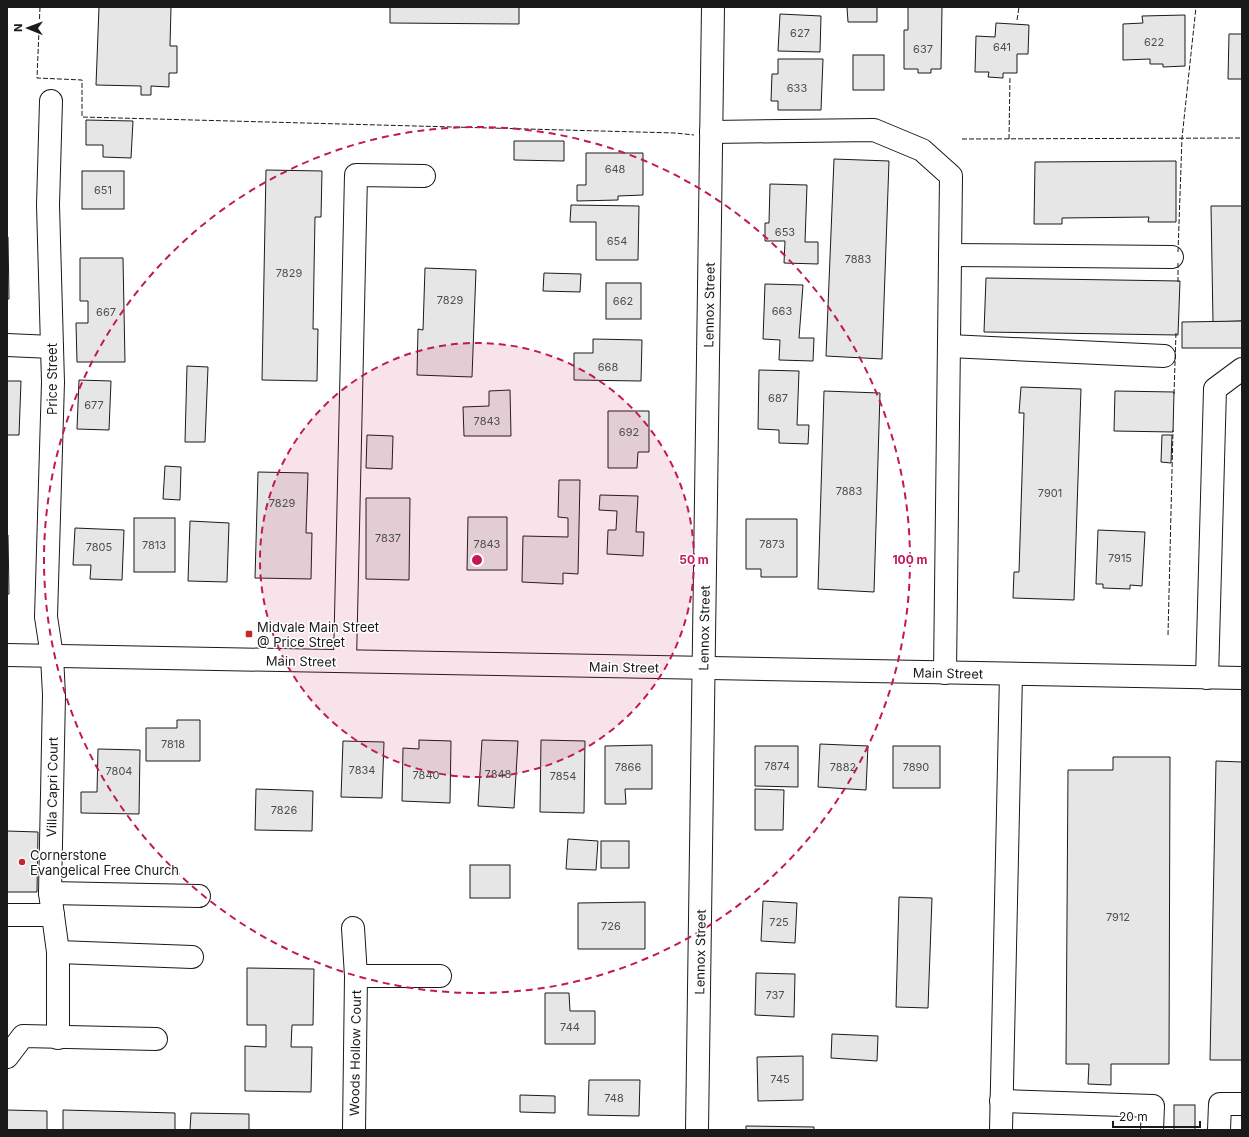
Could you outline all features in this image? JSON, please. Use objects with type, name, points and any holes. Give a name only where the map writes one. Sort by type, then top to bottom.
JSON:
[{"type":"street","name":"Lennox Street","points":[[697,1130],[713,7]]},
{"type":"street","name":"Price Street","points":[[51,101],[48,205],[53,382],[46,617],[52,656]]},
{"type":"street","points":[[711,132],[874,130],[922,150],[951,176],[945,673]]},
{"type":"street","points":[[345,661],[356,174],[424,176]]},
{"type":"street","points":[[950,255],[1172,257]]},
{"type":"street","points":[[7,345],[52,347]]},
{"type":"street","points":[[949,346],[1164,356]]},
{"type":"street","points":[[1207,678],[1215,389],[1242,369]]},
{"type":"street","name":"Main Street","points":[[7,655],[1242,678]]},
{"type":"street","name":"Villa Capri Court","points":[[52,656],[54,695],[50,893],[58,952],[58,1038]]},
{"type":"street","points":[[1000,1130],[1011,674]]},
{"type":"street","points":[[50,893],[199,896]]},
{"type":"street","points":[[7,915],[53,916]]},
{"type":"street","name":"Woods Hollow Court","points":[[353,928],[356,976],[354,1130]]},
{"type":"street","points":[[58,952],[192,957]]},
{"type":"street","name":"Woods Hollow Court","points":[[356,976],[440,976]]},
{"type":"street","points":[[7,1058],[23,1036],[58,1038],[156,1039]]},
{"type":"street","points":[[1001,1101],[1153,1106],[1152,1130]]},
{"type":"street","points":[[1219,1130],[1220,1104],[1242,1104]]},
{"type":"building","points":[[99,7],[171,7],[170,46],[177,46],[177,73],[169,73],[169,87],[151,86],[151,95],[141,95],[141,86],[96,85]]},
{"type":"building","points":[[390,7],[519,7],[519,24],[390,23]]},
{"type":"building","points":[[847,7],[877,7],[877,22],[848,22]]},
{"type":"building","points":[[908,7],[942,7],[941,69],[931,69],[931,73],[918,73],[918,69],[904,69],[904,30],[908,30]]},
{"type":"building","points":[[780,14],[821,16],[820,52],[778,51]]},
{"type":"building","points":[[1185,15],[1185,66],[1163,67],[1163,64],[1150,64],[1150,59],[1123,60],[1123,24],[1143,23],[1142,16]]},
{"type":"building","points":[[996,23],[1029,25],[1028,54],[1017,54],[1017,73],[1003,73],[1003,78],[988,77],[989,72],[975,72],[976,36],[995,37]]},
{"type":"building","points":[[1229,34],[1242,34],[1242,79],[1228,79]]},
{"type":"building","points":[[853,55],[884,55],[884,90],[853,90]]},
{"type":"building","points":[[778,59],[823,59],[821,110],[778,110],[778,101],[771,101],[772,74],[778,74]]},
{"type":"building","points":[[86,120],[133,121],[131,158],[103,157],[103,145],[86,145]]},
{"type":"building","points":[[514,141],[564,141],[564,161],[514,160]]},
{"type":"building","points":[[586,153],[643,153],[643,195],[618,196],[618,200],[577,201],[577,185],[586,185]]},
{"type":"building","points":[[834,159],[889,161],[882,359],[826,356]]},
{"type":"building","points":[[1176,161],[1176,222],[1148,222],[1149,217],[1062,218],[1062,224],[1034,224],[1035,162]]},
{"type":"building","points":[[266,170],[322,171],[321,217],[315,217],[313,329],[318,329],[317,381],[262,380]]},
{"type":"building","points":[[82,171],[124,171],[124,209],[82,209]]},
{"type":"building","points":[[770,184],[807,185],[805,242],[818,242],[818,264],[784,263],[785,241],[765,241],[765,223],[769,223]]},
{"type":"building","points":[[571,205],[639,206],[638,260],[596,260],[596,222],[570,222]]},
{"type":"building","points":[[1211,206],[1242,206],[1242,321],[1213,322]]},
{"type":"building","points":[[8,237],[9,299],[7,299]]},
{"type":"building","points":[[80,258],[123,258],[125,362],[77,362],[76,323],[88,323],[88,301],[80,301]]},
{"type":"building","points":[[425,268],[476,270],[472,377],[417,375],[418,329],[423,330]]},
{"type":"building","points":[[544,273],[581,274],[580,292],[543,291]]},
{"type":"building","points":[[986,278],[1180,281],[1178,335],[984,332]]},
{"type":"building","points":[[606,283],[641,283],[641,319],[606,319]]},
{"type":"building","points":[[765,284],[803,285],[799,338],[814,338],[813,361],[779,360],[780,340],[763,339]]},
{"type":"building","points":[[1242,321],[1242,348],[1182,348],[1182,322]]},
{"type":"building","points":[[593,339],[642,340],[641,381],[574,380],[574,353],[593,353]]},
{"type":"building","points":[[187,366],[208,367],[205,442],[185,442]]},
{"type":"building","points":[[759,370],[799,371],[797,425],[809,425],[808,444],[779,443],[779,430],[758,429]]},
{"type":"building","points":[[79,380],[111,381],[109,430],[77,429]]},
{"type":"building","points":[[7,381],[21,381],[19,435],[7,435]]},
{"type":"building","points":[[1021,387],[1081,389],[1074,600],[1013,598],[1014,572],[1019,572],[1024,413],[1019,413]]},
{"type":"building","points":[[510,390],[511,436],[464,436],[463,407],[489,406],[489,391]]},
{"type":"building","points":[[824,391],[880,393],[874,592],[818,589]]},
{"type":"building","points":[[1115,391],[1174,392],[1173,432],[1114,431]]},
{"type":"building","points":[[608,411],[649,411],[649,452],[638,452],[637,468],[608,468]]},
{"type":"building","points":[[367,435],[393,436],[392,469],[366,468]]},
{"type":"building","points":[[1162,435],[1172,435],[1171,463],[1161,462]]},
{"type":"building","points":[[165,466],[181,467],[180,500],[163,499]]},
{"type":"building","points":[[258,472],[308,473],[306,533],[312,533],[311,579],[255,578]]},
{"type":"building","points":[[559,480],[580,480],[578,574],[563,573],[563,584],[522,582],[523,536],[568,537],[568,518],[558,517]]},
{"type":"building","points":[[600,495],[638,496],[636,532],[644,532],[643,556],[607,554],[608,530],[616,530],[617,511],[599,510]]},
{"type":"building","points":[[366,498],[410,498],[409,580],[366,579]]},
{"type":"building","points":[[468,517],[507,517],[507,570],[467,570]]},
{"type":"building","points":[[134,518],[175,518],[175,572],[134,572]]},
{"type":"building","points":[[746,519],[797,519],[797,577],[761,577],[761,569],[746,569]]},
{"type":"building","points":[[190,521],[229,523],[227,582],[188,581]]},
{"type":"building","points":[[75,528],[124,530],[122,580],[90,579],[91,565],[73,565]]},
{"type":"building","points":[[1098,530],[1145,532],[1142,586],[1130,585],[1130,589],[1103,588],[1103,584],[1096,584]]},
{"type":"building","points":[[8,535],[9,594],[7,594]]},
{"type":"building","points":[[177,720],[200,720],[200,761],[146,761],[146,728],[177,728]]},
{"type":"building","points":[[419,740],[451,741],[450,803],[402,801],[403,748],[419,749]]},
{"type":"building","points":[[482,740],[518,741],[514,808],[478,806]]},
{"type":"building","points":[[541,740],[585,741],[584,813],[540,812]]},
{"type":"building","points":[[343,741],[384,742],[382,798],[341,797]]},
{"type":"building","points":[[820,744],[868,746],[866,790],[818,787]]},
{"type":"building","points":[[652,745],[652,789],[625,789],[626,804],[605,804],[605,746]]},
{"type":"building","points":[[755,746],[798,746],[798,787],[755,786]]},
{"type":"building","points":[[893,746],[940,746],[940,788],[893,788]]},
{"type":"building","points":[[98,749],[140,750],[139,814],[81,813],[81,792],[97,792]]},
{"type":"building","points":[[1113,757],[1170,757],[1169,1064],[1111,1064],[1111,1085],[1088,1084],[1089,1064],[1066,1064],[1068,770],[1113,770]]},
{"type":"building","points":[[1216,761],[1242,762],[1242,1060],[1210,1060]]},
{"type":"building","points":[[256,789],[313,791],[312,831],[255,830]]},
{"type":"building","points":[[755,789],[784,790],[783,830],[755,830]]},
{"type":"building","name":"Cornerstone Evangelical Free Church","points":[[7,831],[38,832],[37,892],[7,892]]},
{"type":"building","points":[[568,839],[598,841],[596,870],[566,869]]},
{"type":"building","points":[[601,841],[629,841],[629,868],[601,868]]},
{"type":"building","points":[[470,865],[510,865],[510,898],[470,898]]},
{"type":"building","points":[[899,897],[932,898],[928,1008],[896,1007]]},
{"type":"building","points":[[763,901],[797,903],[795,943],[761,941]]},
{"type":"building","points":[[645,902],[645,949],[578,949],[578,903]]},
{"type":"building","points":[[247,968],[314,969],[313,1025],[292,1025],[291,1047],[312,1047],[311,1092],[245,1091],[245,1046],[266,1047],[266,1025],[247,1025]]},
{"type":"building","points":[[756,973],[795,974],[794,1017],[755,1015]]},
{"type":"building","points":[[545,993],[569,993],[570,1011],[595,1011],[595,1044],[545,1044]]},
{"type":"building","points":[[832,1034],[878,1036],[877,1061],[831,1058]]},
{"type":"building","points":[[803,1056],[803,1100],[758,1101],[757,1057]]},
{"type":"building","points":[[589,1080],[640,1080],[639,1116],[588,1115]]},
{"type":"building","points":[[520,1095],[555,1096],[555,1113],[520,1112]]},
{"type":"building","points":[[1174,1105],[1195,1105],[1195,1130],[1174,1130]]},
{"type":"building","points":[[7,1110],[47,1111],[47,1130],[7,1130]]},
{"type":"building","points":[[63,1110],[175,1113],[175,1130],[63,1130]]},
{"type":"building","points":[[191,1113],[249,1114],[249,1130],[190,1130]]},
{"type":"building","points":[[746,1126],[814,1127],[814,1130],[746,1130]]},
{"type":"fence","points":[[40,7],[37,78],[82,80],[82,117],[675,133],[694,135]]},
{"type":"fence","points":[[1017,20],[1019,7]]},
{"type":"fence","points":[[1178,252],[1182,138],[1196,7]]},
{"type":"fence","points":[[1009,139],[1010,76]]},
{"type":"fence","points":[[962,139],[1242,138]]},
{"type":"fence","points":[[1178,262],[1178,282]]},
{"type":"fence","points":[[1174,394],[1176,332]]},
{"type":"fence","points":[[1168,635],[1173,430]]},
{"type":"place","name":"Midvale Main Street @ Price Street","points":[[249,634]]},
{"type":"place","name":"Cornerstone Evangelical Free Church","points":[[22,862]]}]
